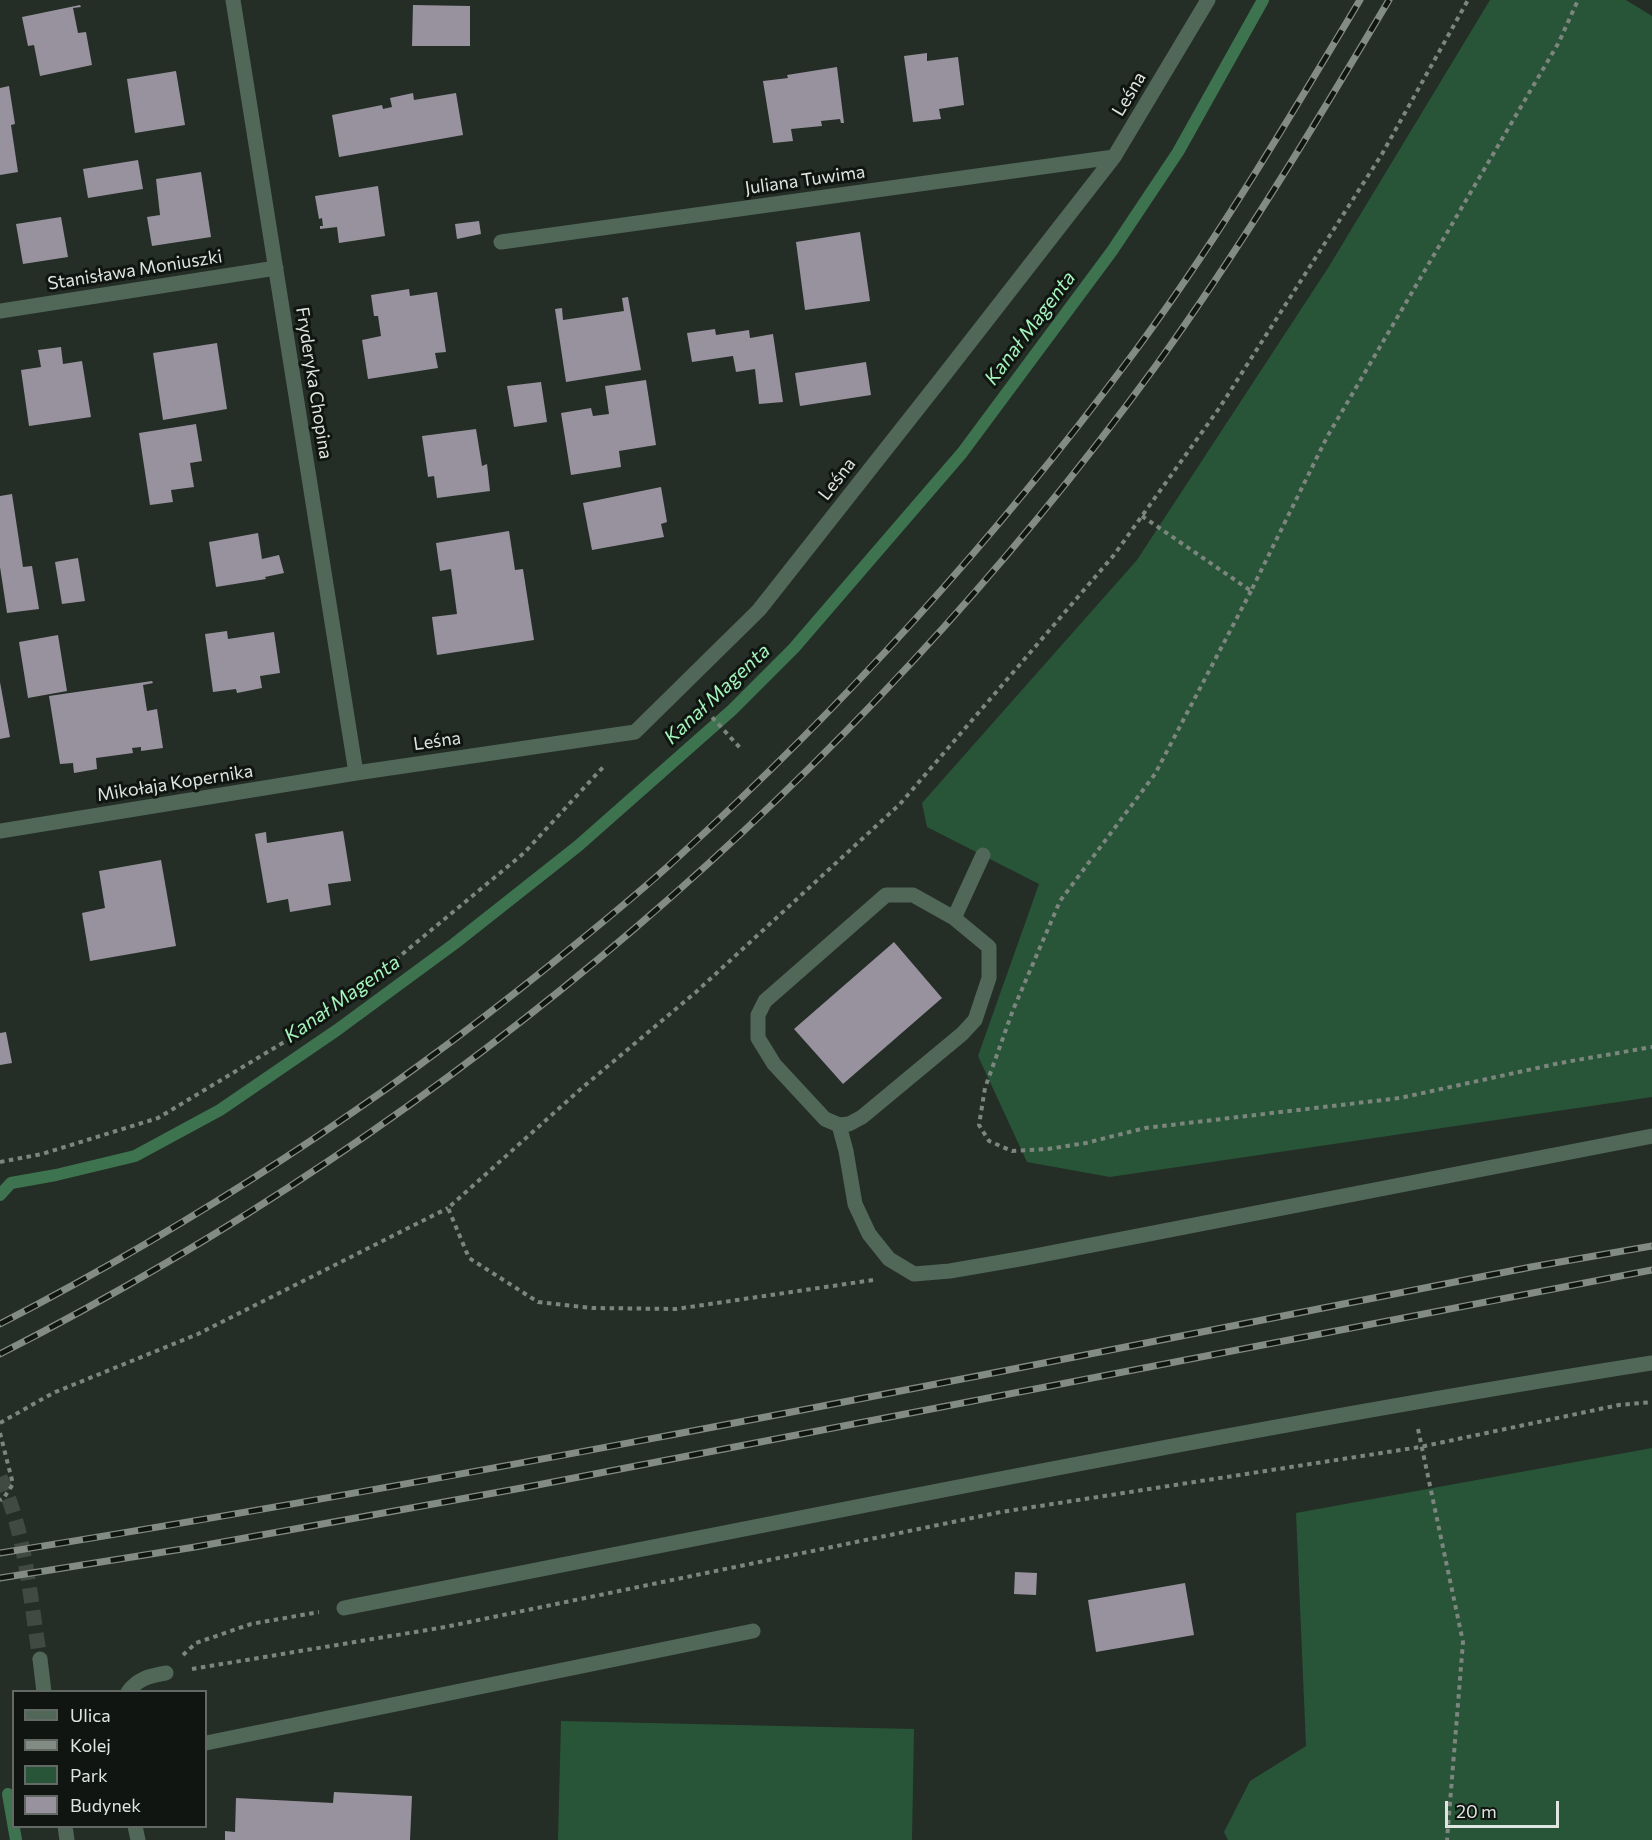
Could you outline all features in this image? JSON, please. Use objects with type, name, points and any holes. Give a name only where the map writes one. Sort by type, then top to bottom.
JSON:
[{"type":"street","name":"Fryderyka Chopina","points":[[233,0],[356,773]]},
{"type":"street","name":"Leśna","points":[[356,773],[635,732],[759,610],[1114,157],[1208,0]]},
{"type":"street","name":"Juliana Tuwima","points":[[501,242],[1114,157]]},
{"type":"street","name":"Stanisława Moniuszki","points":[[0,311],[276,268]]},
{"type":"street","name":"Mikołaja Kopernika","points":[[0,831],[356,773]]},
{"type":"street","points":[[954,918],[983,855]]},
{"type":"street","points":[[886,895],[913,895],[954,918],[989,947],[989,978],[975,1020],[962,1034],[862,1117],[849,1124],[839,1125],[825,1119],[774,1064],[758,1038],[758,1015],[765,1000],[886,895]]},
{"type":"street","points":[[839,1125],[855,1204],[869,1234],[889,1259],[914,1274],[950,1271],[1025,1258],[1652,1136]]},
{"type":"street","points":[[344,1608],[944,1490],[1448,1395],[1652,1363]]},
{"type":"street","points":[[207,1743],[753,1631]]},
{"type":"street","points":[[40,1659],[44,1690]]},
{"type":"street","points":[[130,1690],[142,1679],[166,1673]]},
{"type":"path","points":[[0,1423],[53,1393],[198,1334],[448,1208],[583,1087],[696,992],[900,804],[1114,555],[1220,407],[1382,154],[1468,0]]},
{"type":"path","points":[[1578,0],[1559,42],[1328,437],[1251,591],[1155,774],[1060,901],[1013,1010],[985,1088],[979,1125],[989,1141],[1012,1151],[1048,1149],[1086,1143],[1145,1128],[1400,1098],[1652,1047]]},
{"type":"path","points":[[1142,516],[1251,591]]},
{"type":"path","points":[[705,709],[742,750]]},
{"type":"path","points":[[0,1162],[42,1154],[158,1118],[329,1016],[524,853],[635,732]]},
{"type":"path","points":[[448,1208],[470,1258],[538,1302],[592,1308],[676,1309],[914,1274]]},
{"type":"path","points":[[166,1673],[445,1627],[1001,1512],[1420,1447],[1619,1405],[1652,1402]]},
{"type":"path","points":[[0,1433],[14,1484],[0,1500]]},
{"type":"path","points":[[1420,1447],[1463,1642],[1447,1840]]},
{"type":"path","points":[[166,1673],[195,1643],[251,1624],[344,1608]]},
{"type":"green space","points":[[1490,0],[1626,0],[1652,16],[1652,1097],[1110,1177],[1027,1162],[978,1056],[1039,884],[927,827],[922,803],[1137,560],[1328,268]]},
{"type":"green space","points":[[1652,1448],[1652,1840],[1228,1840],[1224,1832],[1250,1781],[1306,1746],[1296,1513]]},
{"type":"green space","points":[[561,1721],[914,1729],[912,1840],[558,1840]]},
{"type":"building","points":[[80,5],[81,7],[73,8],[78,33],[86,32],[92,65],[40,76],[34,45],[28,46],[22,17]]},
{"type":"building","points":[[413,5],[470,6],[470,46],[412,46]]},
{"type":"building","points":[[927,53],[927,61],[958,57],[964,105],[939,109],[941,119],[913,122],[904,56]]},
{"type":"building","points":[[837,67],[844,123],[841,123],[840,119],[821,121],[822,126],[791,129],[793,141],[773,143],[763,81]]},
{"type":"building","points":[[176,71],[185,125],[135,133],[127,79]]},
{"type":"building","points":[[9,86],[15,124],[11,125],[18,172],[0,175],[0,88]]},
{"type":"building","points":[[413,93],[414,100],[456,93],[463,135],[339,157],[332,115],[382,105],[383,109],[392,107],[390,98]]},
{"type":"building","points":[[138,160],[143,189],[88,198],[83,169]]},
{"type":"building","points":[[201,172],[211,237],[152,246],[147,217],[160,215],[156,179]]},
{"type":"building","points":[[378,186],[385,236],[339,243],[337,227],[320,229],[320,226],[323,226],[322,218],[319,219],[315,196]]},
{"type":"building","points":[[61,217],[68,257],[23,264],[16,224]]},
{"type":"building","points":[[479,221],[481,234],[457,239],[455,224]]},
{"type":"building","points":[[860,232],[870,301],[805,310],[796,242]]},
{"type":"building","points":[[409,289],[410,296],[437,292],[446,352],[435,353],[438,368],[368,379],[362,340],[381,336],[378,316],[374,316],[371,295]]},
{"type":"building","points":[[628,297],[641,370],[566,382],[555,309],[562,308],[563,320],[624,311],[622,298]]},
{"type":"building","points":[[715,329],[716,335],[749,330],[750,338],[773,334],[783,402],[759,404],[755,369],[736,372],[733,356],[692,362],[687,333]]},
{"type":"building","points":[[217,343],[227,409],[163,420],[153,353]]},
{"type":"building","points":[[61,347],[63,364],[82,361],[91,417],[29,426],[21,370],[41,367],[38,350]]},
{"type":"building","points":[[866,362],[871,395],[800,406],[795,373]]},
{"type":"building","points":[[646,380],[656,445],[619,451],[621,467],[571,475],[561,413],[591,408],[593,416],[609,414],[605,386]]},
{"type":"building","points":[[541,382],[547,422],[514,427],[507,386]]},
{"type":"building","points":[[196,424],[202,461],[190,463],[194,487],[171,490],[173,502],[150,505],[139,433]]},
{"type":"building","points":[[476,429],[482,466],[487,464],[490,491],[437,498],[434,476],[428,477],[422,436]]},
{"type":"building","points":[[661,487],[667,522],[661,524],[664,537],[592,550],[583,503]]},
{"type":"building","points":[[12,494],[23,567],[32,566],[39,609],[7,613],[0,567],[0,496]]},
{"type":"building","points":[[509,531],[515,570],[523,569],[534,640],[437,655],[432,617],[457,614],[451,569],[440,571],[436,543]]},
{"type":"building","points":[[258,533],[262,559],[279,555],[284,573],[265,577],[266,579],[216,587],[209,542]]},
{"type":"building","points":[[78,558],[85,601],[62,604],[55,562]]},
{"type":"building","points":[[227,631],[228,639],[274,632],[280,673],[260,676],[262,688],[237,693],[236,689],[213,692],[205,634]]},
{"type":"building","points":[[58,635],[67,691],[28,698],[19,642]]},
{"type":"building","points":[[152,681],[153,683],[143,685],[147,711],[157,709],[163,748],[141,751],[141,747],[132,748],[133,753],[96,758],[97,769],[74,773],[73,763],[60,764],[49,696]]},
{"type":"building","points":[[0,682],[10,737],[0,739]]},
{"type":"building","points":[[343,831],[351,881],[328,884],[331,905],[290,912],[288,899],[267,903],[255,834],[266,832],[267,843]]},
{"type":"building","points":[[161,860],[176,946],[90,961],[82,913],[105,908],[99,871]]},
{"type":"building","points":[[894,942],[942,998],[843,1084],[794,1029]]},
{"type":"building","points":[[6,1032],[12,1063],[0,1065],[0,1033]]},
{"type":"building","points":[[1015,1572],[1037,1573],[1036,1595],[1014,1594]]},
{"type":"building","points":[[1185,1583],[1194,1635],[1096,1652],[1088,1600]]},
{"type":"building","points":[[334,1792],[412,1796],[410,1840],[225,1840],[225,1831],[235,1832],[236,1798],[333,1803]]},
{"type":"waterway","name":"Kanał Magenta","points":[[0,1195],[11,1183],[135,1156],[220,1110],[337,1030],[454,944],[578,846],[732,710],[794,648],[962,453],[1112,251],[1178,152],[1263,0]]},
{"type":"waterway","points":[[8,1794],[12,1817]]},
{"type":"waterway","points":[[14,1828],[16,1840]]},
{"type":"tunnel","points":[[0,1477],[16,1521],[30,1590],[40,1659]]},
{"type":"railway","points":[[0,1324],[144,1245],[352,1113],[485,1016],[550,965],[661,873],[738,801],[798,742],[915,619],[1026,491],[1079,425],[1192,271],[1278,137],[1360,0]]},
{"type":"railway","points":[[0,1354],[168,1262],[330,1160],[486,1048],[635,928],[777,799],[912,662],[1038,518],[1155,367],[1276,186],[1389,0]]},
{"type":"railway","points":[[0,1553],[576,1453],[1531,1267],[1652,1246]]},
{"type":"railway","points":[[0,1578],[195,1547],[527,1487],[1652,1270]]}]
